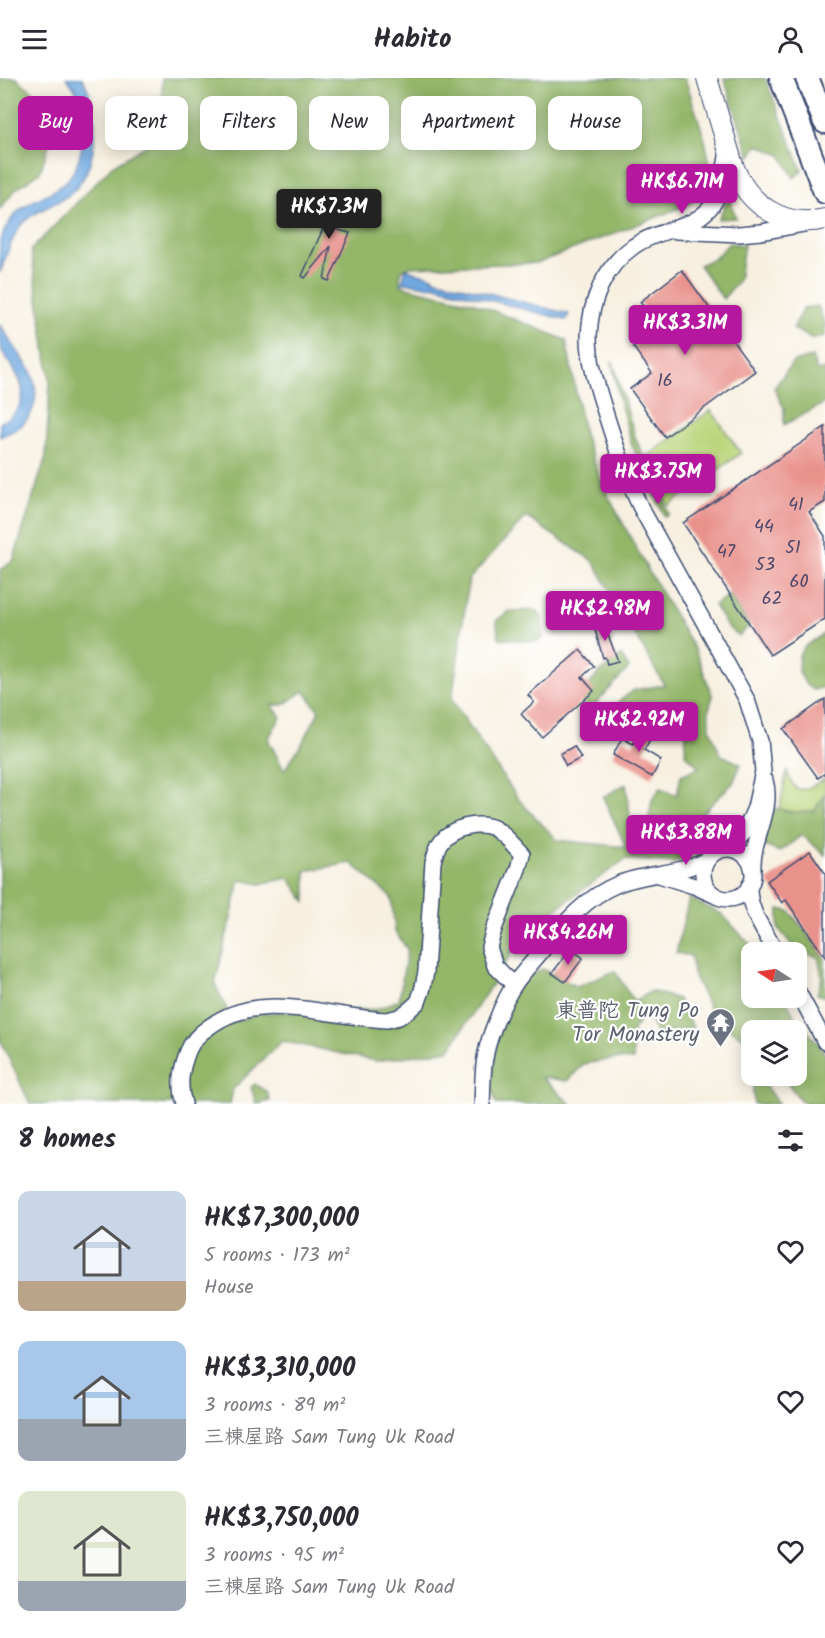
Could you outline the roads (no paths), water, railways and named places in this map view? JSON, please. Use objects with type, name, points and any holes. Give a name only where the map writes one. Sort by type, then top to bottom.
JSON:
[{"type":"highway","points":[[781,78],[825,192]]},
{"type":"highway","points":[[807,78],[825,122]]},
{"type":"main road","points":[[706,78],[742,187],[757,202],[777,215],[788,219],[817,221]]},
{"type":"street","points":[[728,148],[723,181],[716,201],[709,209],[686,225],[635,245],[609,271],[600,286],[592,309],[589,338],[597,385],[629,484],[747,700],[760,741],[768,801],[754,848],[751,904],[753,912],[771,942]]},
{"type":"street","points":[[664,232],[739,234],[817,221]]},
{"type":"street","points":[[482,1104],[486,1053],[498,1017],[514,985],[568,919],[600,893],[617,884],[697,865],[735,842],[748,826],[755,808],[763,771]]},
{"type":"street","points":[[184,1104],[180,1084],[183,1064],[190,1046],[201,1032],[228,1014],[244,1009],[271,1006],[387,1020],[399,1017],[418,1002],[426,972],[433,862],[436,851],[442,839],[472,825],[495,829],[522,854],[489,947],[495,966],[514,985]]},
{"type":"street","points":[[710,857],[703,877],[707,888],[720,897],[731,899],[741,895],[751,878],[748,860],[741,852],[724,849]]},
{"type":"street","points":[[648,875],[669,877],[720,897],[745,909],[765,931]]},
{"type":"street","points":[[807,1008],[825,1042]]},
{"type":"water","points":[[66,78],[82,78],[90,96],[78,96]]},
{"type":"water","points":[[93,113],[94,121],[93,146]]},
{"type":"water","points":[[81,150],[93,150],[80,184],[59,202],[34,214],[23,223],[12,240],[0,273],[0,241],[13,217],[24,206],[63,184],[70,176]]},
{"type":"water","points":[[406,268],[434,277],[434,279],[569,314],[566,320],[432,285],[431,287],[402,283]]},
{"type":"water","points":[[0,325],[31,371],[36,393],[34,407],[27,420],[17,429],[0,437],[0,423],[14,414],[18,408],[22,389],[16,373],[1,349]]},
{"type":"place","name":"東普陀 Tung Po Tor Monastery","points":[[720,1048]]}]
